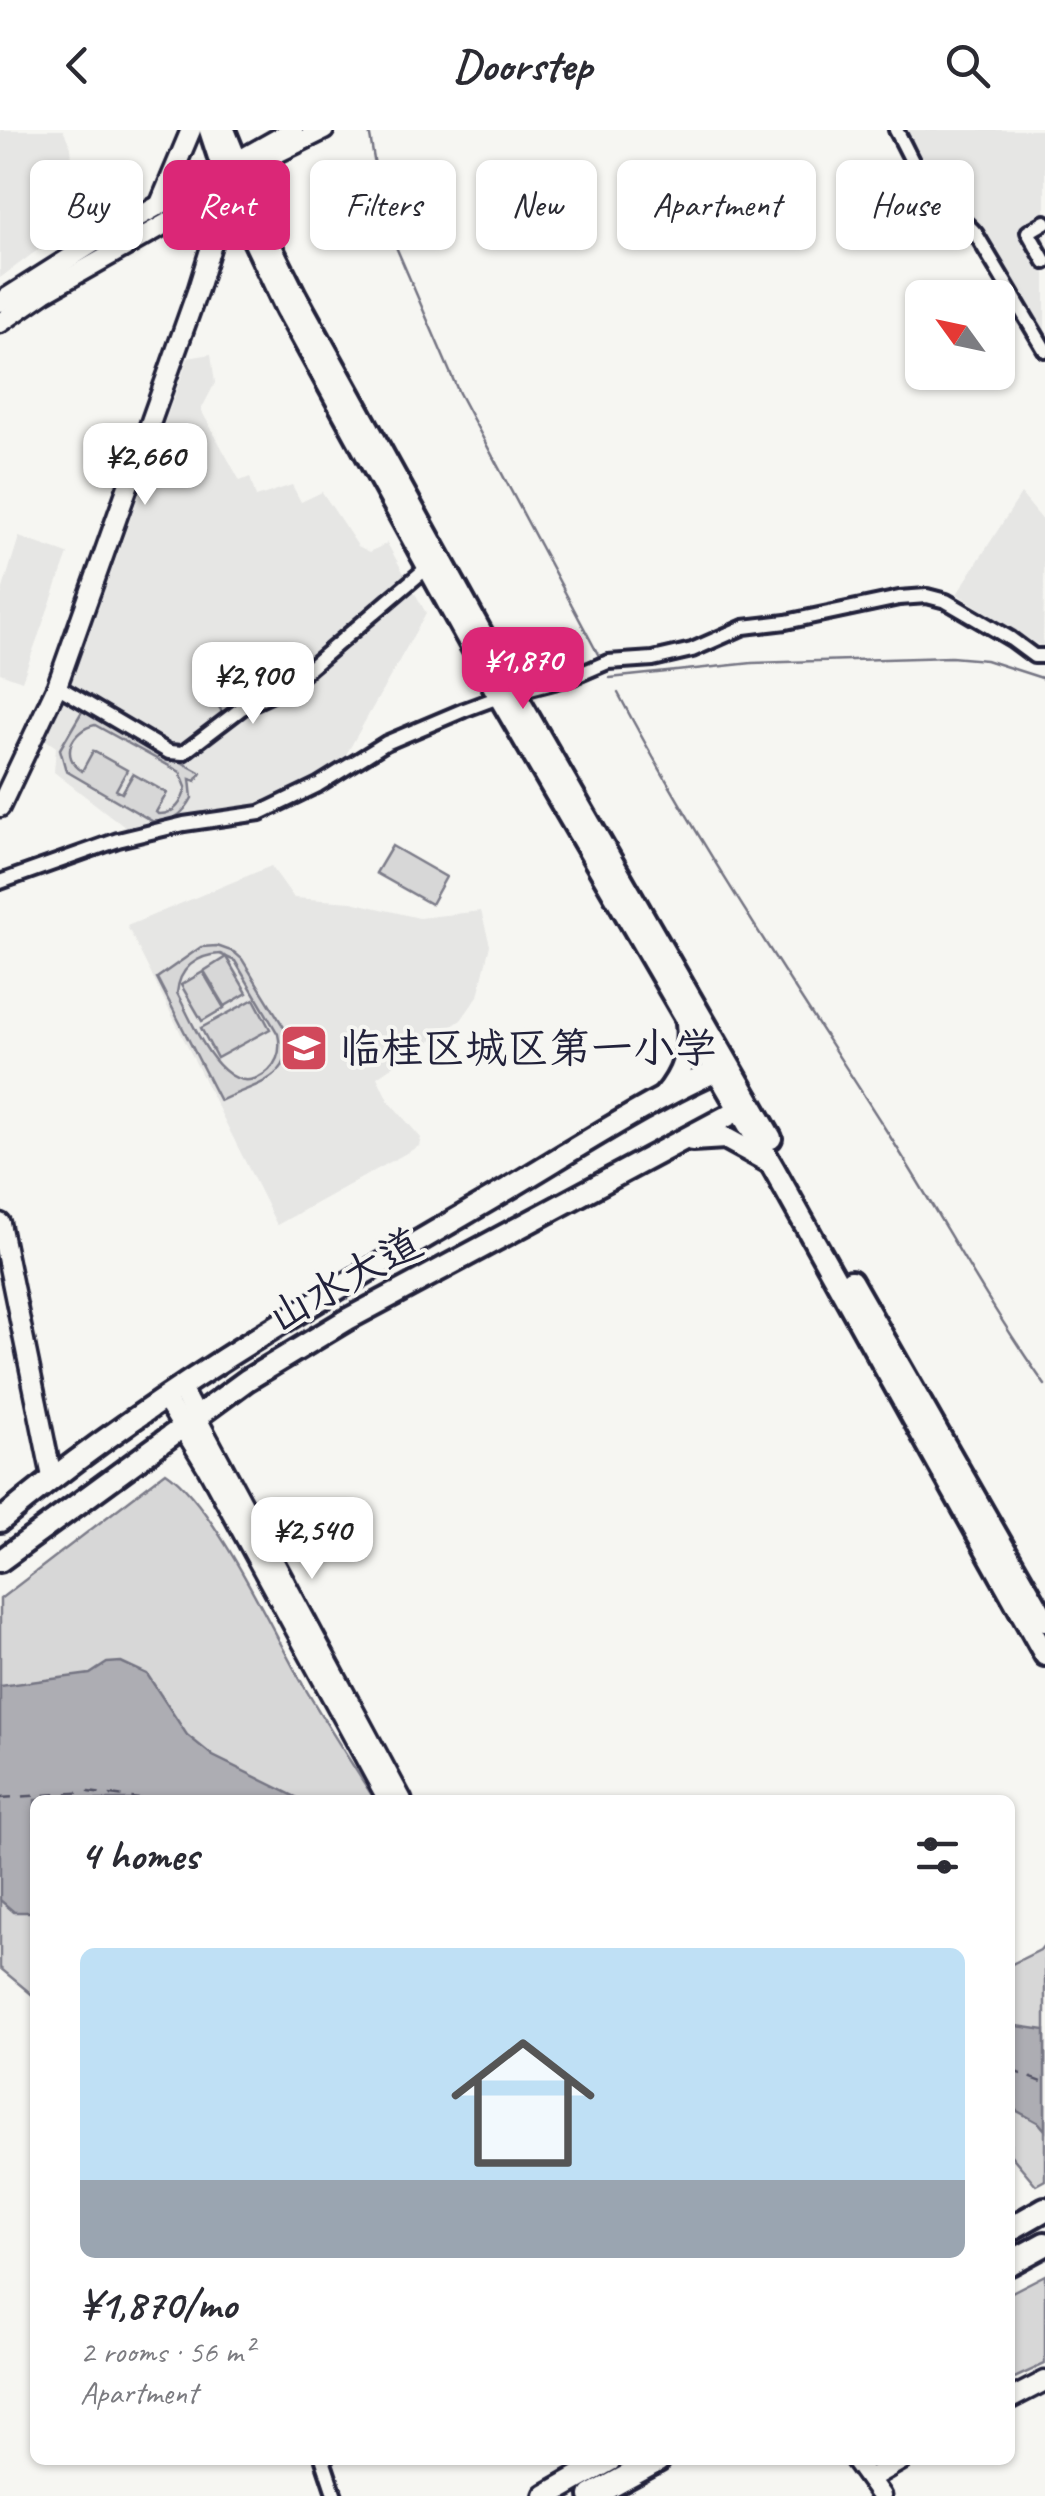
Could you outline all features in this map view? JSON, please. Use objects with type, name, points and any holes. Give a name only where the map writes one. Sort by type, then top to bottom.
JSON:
[{"type":"highway","points":[[1015,2226],[1045,2208]]},
{"type":"highway","points":[[1015,2260],[1045,2244]]},
{"type":"highway","points":[[546,2496],[600,2465]]},
{"type":"highway","points":[[592,2496],[649,2465]]},
{"type":"main road","points":[[210,130],[226,160]]},
{"type":"main road","points":[[224,130],[230,160]]},
{"type":"main road","points":[[263,250],[286,308],[429,566],[1045,1620]]},
{"type":"main road","points":[[272,250],[506,694],[687,1020],[723,1068]]},
{"type":"main road","points":[[659,1102],[682,1072],[687,1020]]},
{"type":"main road","name":"山水大道","points":[[0,1521],[52,1477],[172,1392],[388,1258],[723,1068]]},
{"type":"main road","points":[[745,1107],[770,1162],[1045,1655]]},
{"type":"main road","name":"山水大道","points":[[0,1561],[247,1380],[348,1318],[745,1107]]},
{"type":"main road","points":[[680,1142],[725,1138],[770,1162]]},
{"type":"street","points":[[159,206],[191,130]]},
{"type":"street","points":[[252,160],[292,130]]},
{"type":"street","points":[[262,160],[324,130]]},
{"type":"street","points":[[896,130],[930,192],[976,234],[1045,350]]},
{"type":"street","points":[[0,302],[163,204]]},
{"type":"street","points":[[1045,222],[1028,232],[1045,262]]},
{"type":"street","points":[[0,323],[46,292],[163,226]]},
{"type":"street","points":[[0,808],[58,686],[210,250]]},
{"type":"street","points":[[58,686],[169,752],[183,753],[242,708],[286,688],[429,566]]},
{"type":"street","points":[[0,882],[118,840],[267,810],[400,736],[506,694],[573,677],[610,662],[686,652],[744,627],[914,596],[946,601],[1034,656],[1045,656]]},
{"type":"street","points":[[0,1223],[52,1477]]},
{"type":"street","points":[[172,1392],[399,1795]]},
{"type":"street","points":[[189,1422],[385,1795]]},
{"type":"street","points":[[1015,2396],[1045,2380]]},
{"type":"street","points":[[324,2465],[336,2496]]},
{"type":"street","points":[[859,2465],[882,2496]]},
{"type":"street","points":[[869,2479],[893,2465]]},
{"type":"shaded area","points":[[0,130],[63,130],[72,160],[30,160],[30,250],[38,250],[0,278]]},
{"type":"shaded area","points":[[903,130],[1045,130],[1045,340],[1015,299],[1015,280],[1001,280],[974,242],[974,160],[920,160]]},
{"type":"shaded area","points":[[211,354],[215,383],[201,410],[240,481],[250,477],[256,497],[292,485],[301,502],[322,492],[358,546],[370,552],[387,543],[426,613],[342,762],[251,810],[130,831],[54,772],[56,747],[46,740],[75,673],[188,358]]},
{"type":"shaded area","points":[[1021,494],[1045,523],[1043,648],[957,594]]},
{"type":"shaded area","points":[[19,537],[68,554],[22,681],[0,673],[0,598]]},
{"type":"shaded area","points":[[242,649],[264,687],[222,712],[200,674]]},
{"type":"shaded area","points":[[84,708],[201,773],[196,781],[190,779],[192,798],[180,814],[171,820],[152,821],[66,771],[60,749]],"holes":[[[95,725],[180,772],[186,787],[180,802],[174,810],[158,814],[167,793],[133,774],[122,793],[116,790],[127,770],[93,751],[82,771],[71,758],[71,744],[80,732]]]},
{"type":"shaded area","points":[[392,846],[446,877],[431,904],[376,873]]},
{"type":"shaded area","name":"临桂区城区第一小学","points":[[271,866],[294,898],[352,902],[419,918],[481,911],[490,945],[478,996],[461,1020],[377,1077],[388,1100],[421,1138],[419,1146],[277,1225],[127,926]]},
{"type":"shaded area","points":[[217,946],[242,959],[285,1029],[288,1046],[286,1059],[270,1078],[220,1101],[157,978],[201,947]],"holes":[[[220,954],[235,961],[279,1039],[275,1062],[253,1079],[239,1079],[212,1057],[177,993],[185,970],[196,960]]]},
{"type":"shaded area","points":[[226,957],[247,993],[225,1006],[204,971]]},
{"type":"shaded area","points":[[203,972],[224,1008],[202,1021],[181,985]]},
{"type":"shaded area","points":[[254,999],[270,1029],[217,1058],[201,1028]]},
{"type":"shaded area","points":[[166,1472],[184,1487],[220,1536],[307,1692],[372,1795],[30,1795],[30,1993],[0,1968],[0,1599]]},
{"type":"shaded area","points":[[121,1662],[147,1674],[187,1735],[213,1756],[292,1795],[30,1795],[30,1912],[14,1912],[0,1900],[0,1686],[90,1674],[107,1663]]},
{"type":"shaded area","points":[[1045,1944],[1045,2180],[1036,2185],[1015,2160],[1015,1962]]},
{"type":"shaded area","points":[[1015,2026],[1045,2030],[1045,2130],[1015,2110]]},
{"type":"shaded area","points":[[1045,2275],[1045,2364],[1015,2378],[1015,2290]]},
{"type":"waterway","points":[[369,130],[384,219],[459,393],[600,658]]},
{"type":"waterway","points":[[610,678],[752,663],[951,657],[986,660],[1045,679]]},
{"type":"waterway","points":[[618,693],[713,859],[1045,1385]]},
{"type":"ferry route","points":[[44,1795],[110,1795]]},
{"type":"ferry route","points":[[0,1798],[30,1796]]},
{"type":"ferry route","points":[[1015,2072],[1045,2083]]},
{"type":"place","name":"临桂区城区第一小学","points":[[304,1048]]}]
